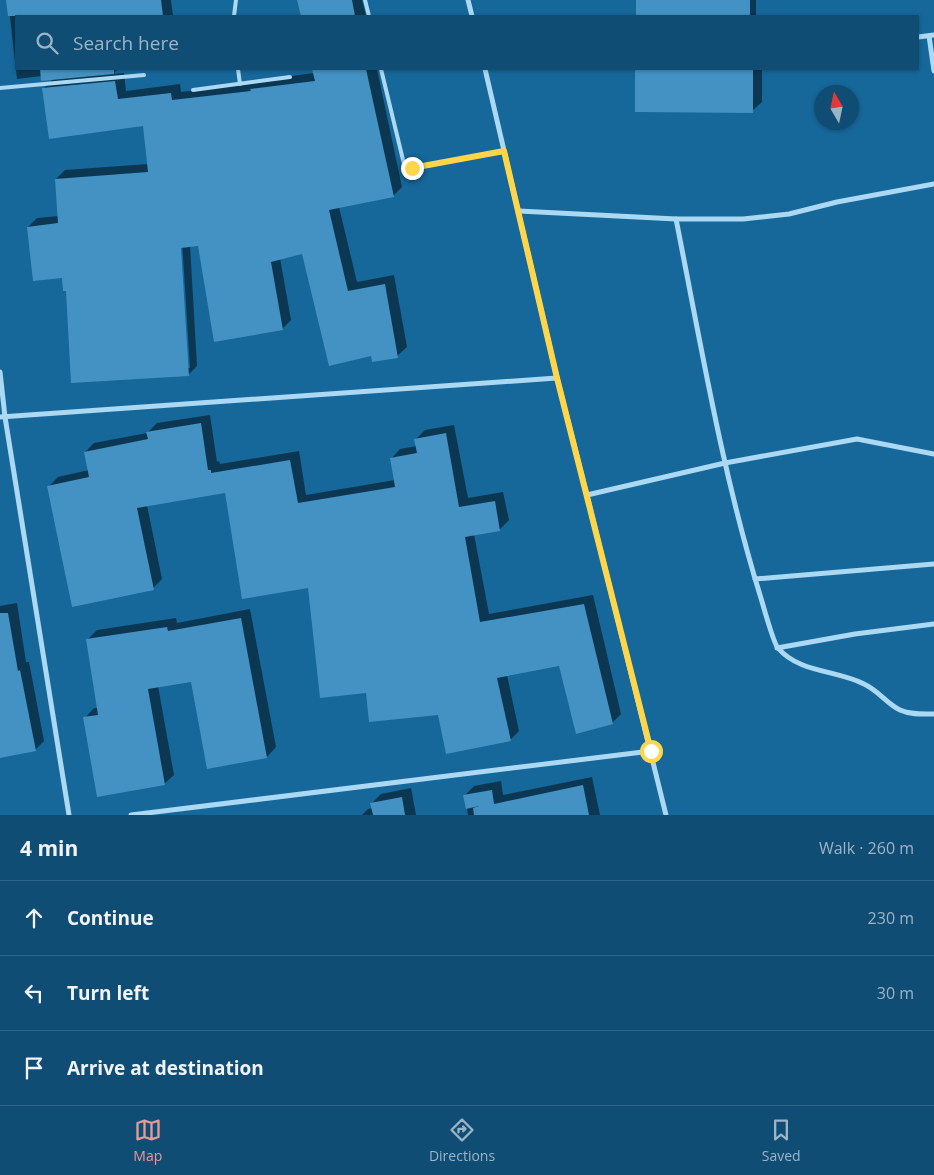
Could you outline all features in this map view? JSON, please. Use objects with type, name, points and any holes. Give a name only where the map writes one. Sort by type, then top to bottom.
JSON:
[{"type":"street","points":[[468,0],[472,15]]},
{"type":"street","points":[[931,36],[934,71]]},
{"type":"street","points":[[484,70],[557,378],[588,495],[666,815]]},
{"type":"street","points":[[519,211],[676,219],[743,220],[789,214],[837,202],[934,184]]},
{"type":"street","points":[[676,219],[724,463],[777,648],[803,665],[863,683],[880,693],[889,704],[902,711],[934,714]]},
{"type":"street","points":[[0,372],[3,417],[69,815]]},
{"type":"street","points":[[3,417],[557,378]]},
{"type":"street","points":[[588,495],[724,463],[857,439],[934,454]]},
{"type":"street","points":[[756,579],[934,564]]},
{"type":"street","points":[[777,648],[855,634],[934,624]]},
{"type":"street","points":[[131,815],[651,751]]},
{"type":"lane","points":[[234,15],[236,0]]},
{"type":"lane","points":[[365,0],[369,15]]},
{"type":"lane","points":[[238,70],[240,84]]},
{"type":"lane","points":[[381,70],[404,164],[412,168],[423,167],[504,151]]},
{"type":"lane","points":[[0,88],[144,75]]},
{"type":"lane","points":[[192,90],[290,77]]},
{"type":"building","points":[[6,0],[161,0],[163,15],[15,15],[8,16]]},
{"type":"building","points":[[297,0],[352,0],[355,15],[301,15]]},
{"type":"building","points":[[636,0],[750,0],[750,15],[636,15]]},
{"type":"building","points":[[40,70],[114,70],[114,74],[41,81]]},
{"type":"building","points":[[312,70],[366,70],[394,197],[329,210],[348,291],[385,284],[398,358],[372,362],[371,356],[329,366],[302,254],[271,262],[283,330],[214,342],[198,246],[181,248],[189,376],[71,383],[66,291],[63,291],[62,278],[33,281],[27,227],[58,223],[55,179],[148,172],[143,126],[49,139],[42,88],[115,81],[118,99],[171,93],[172,100],[315,81]]},
{"type":"building","points":[[635,70],[753,70],[753,113],[635,112]]},
{"type":"building","points":[[201,423],[208,470],[211,470],[211,473],[290,460],[298,503],[395,487],[390,458],[417,453],[414,439],[446,433],[459,507],[495,501],[500,531],[465,537],[480,622],[584,604],[613,724],[576,734],[559,666],[497,678],[511,741],[446,754],[438,715],[369,722],[366,693],[320,698],[308,588],[242,599],[225,493],[137,508],[154,590],[72,607],[47,486],[89,477],[84,452],[148,439],[146,432]]},
{"type":"building","points":[[0,613],[8,613],[18,671],[20,670],[36,751],[0,758]]},
{"type":"building","points":[[241,618],[267,758],[207,769],[191,682],[148,689],[165,785],[97,797],[83,717],[98,715],[86,639],[167,627],[168,631]]},
{"type":"building","points":[[583,785],[589,815],[474,815],[473,808],[479,806],[466,809],[463,795],[492,790],[494,804]]},
{"type":"building","points":[[402,797],[405,815],[373,815],[370,803]]},
{"type":"route","points":[[412,168],[504,151],[557,378],[651,751]]}]
